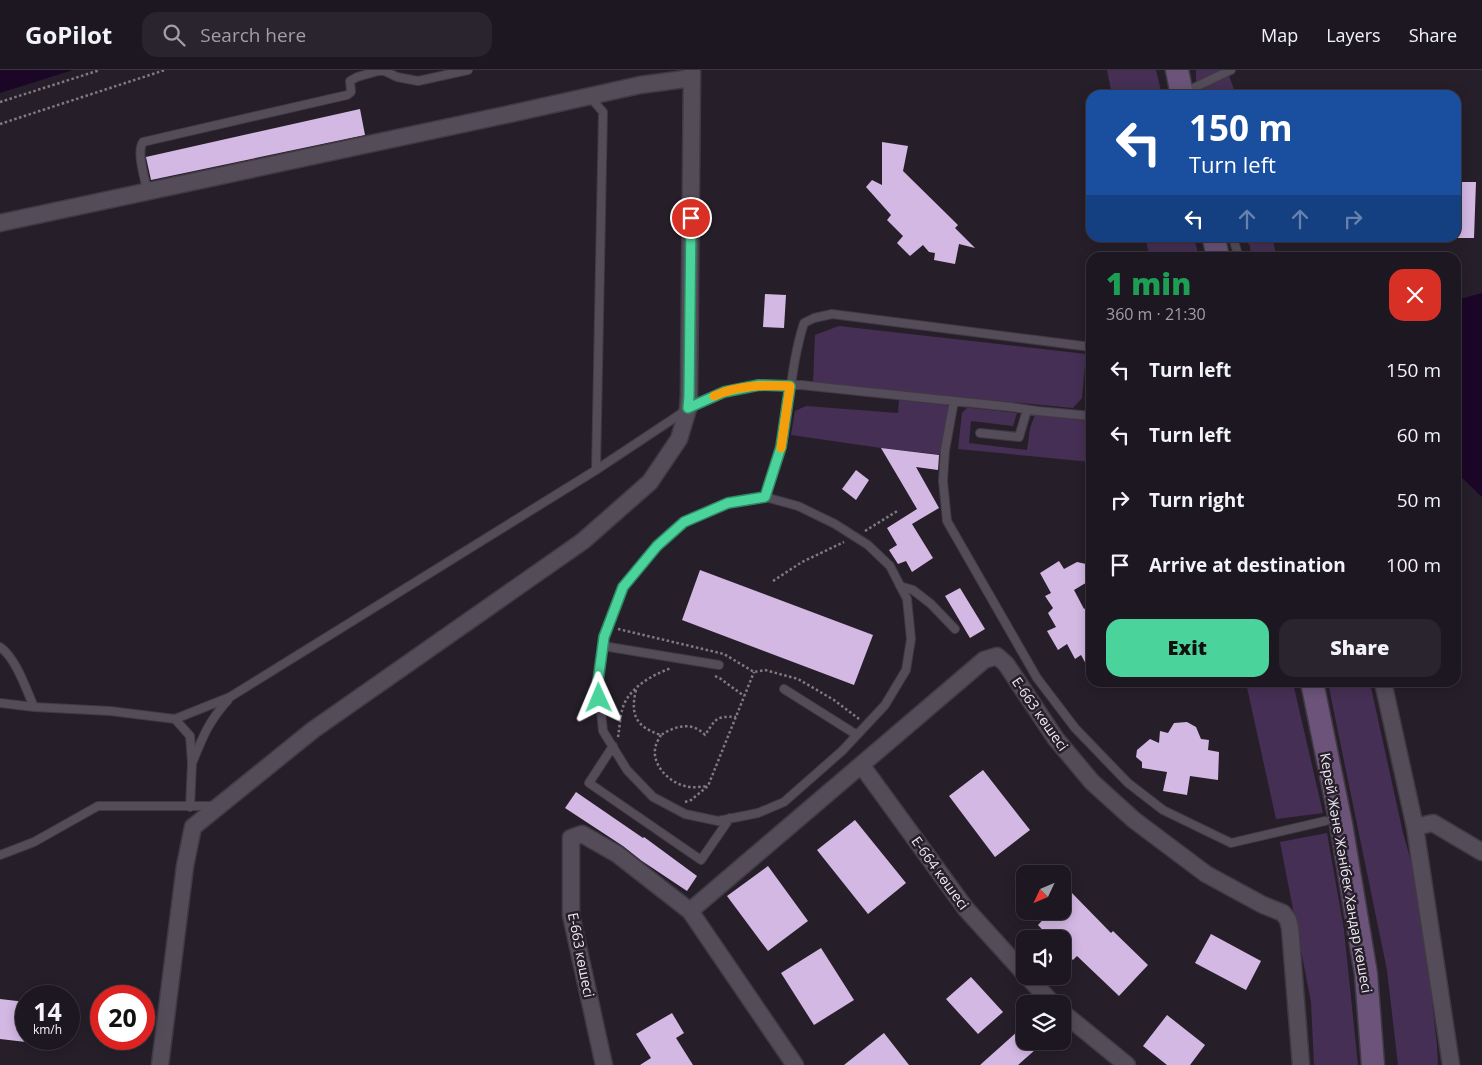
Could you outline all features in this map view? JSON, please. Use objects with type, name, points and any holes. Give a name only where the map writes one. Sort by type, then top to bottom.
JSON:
[{"type":"main road","points":[[1176,70],[1181,90]]},
{"type":"main road","name":"Керей Және Жәнібек Хандар көшесі","points":[[1313,687],[1340,824],[1366,974],[1373,1065]]},
{"type":"street","points":[[0,223],[692,74],[689,396],[688,408],[679,439],[650,482],[583,542],[313,730],[194,827],[185,866],[160,1065]]},
{"type":"street","name":"Е-663 көшесі","points":[[690,911],[984,660],[997,656],[1006,664],[1056,739],[1092,782],[1134,820],[1206,874],[1263,905],[1283,913],[1288,920],[1290,928],[1301,1065]]},
{"type":"street","points":[[1384,687],[1415,827],[1451,1065]]},
{"type":"street","name":"Е-664 көшесі","points":[[862,766],[966,909],[1016,964]]},
{"type":"street","points":[[1415,827],[1433,823],[1482,852]]},
{"type":"street","name":"Е-663 көшесі","points":[[604,1065],[571,915],[572,838],[582,834],[617,854],[690,911],[794,1065]]},
{"type":"street","name":"Е-664 көшесі","points":[[1035,985],[1045,995]]},
{"type":"street","points":[[1071,1019],[1127,1065]]},
{"type":"lane","points":[[147,191],[140,155],[140,146],[143,142],[346,95],[351,92],[350,81],[356,77],[382,70],[397,78],[418,81],[468,70]]},
{"type":"lane","points":[[1190,90],[1232,70]]},
{"type":"lane","points":[[588,96],[603,112],[596,470]]},
{"type":"lane","points":[[765,497],[781,447],[796,351],[804,323],[814,318],[832,314],[1086,346]]},
{"type":"lane","points":[[0,703],[34,707],[110,711],[175,720],[230,697],[596,470],[688,408],[724,392],[759,385],[801,385],[1086,416]]},
{"type":"lane","points":[[954,402],[945,450],[943,481],[946,521],[1037,678],[1075,728],[1128,783],[1163,810],[1231,843],[1324,821]]},
{"type":"lane","points":[[980,432],[1019,437],[1027,410]]},
{"type":"lane","points":[[765,497],[798,506],[835,524],[856,537],[868,545],[890,566],[907,600],[911,639],[906,670],[885,705],[842,751],[784,802],[758,813],[718,821],[684,814],[654,797],[627,770],[603,731],[598,681],[604,637],[623,587],[657,546],[684,522],[728,503],[765,497]]},
{"type":"lane","points":[[900,586],[914,590],[955,628]]},
{"type":"lane","points":[[603,646],[719,665]]},
{"type":"lane","points":[[0,647],[6,651],[19,673],[34,707]]},
{"type":"lane","points":[[784,689],[857,735]]},
{"type":"lane","points":[[192,763],[203,736],[215,714],[230,697]]},
{"type":"lane","points":[[175,720],[190,736],[192,763],[190,807]]},
{"type":"lane","points":[[614,748],[589,783],[701,860],[730,818]]},
{"type":"lane","points":[[0,855],[34,842],[98,806],[218,806]]},
{"type":"path","points":[[0,102],[100,70]]},
{"type":"path","points":[[0,124],[165,70]]},
{"type":"path","points":[[774,581],[802,562],[856,537],[900,510]]},
{"type":"path","points":[[608,627],[724,654],[754,672],[766,670],[798,679],[834,700],[866,725]]},
{"type":"path","points":[[614,748],[625,702],[640,683],[655,674],[679,665]]},
{"type":"path","points":[[672,807],[691,800],[708,786],[754,672]]},
{"type":"path","points":[[708,673],[721,679],[744,696]]},
{"type":"path","points":[[636,689],[633,712],[641,725],[661,735]]},
{"type":"path","points":[[708,786],[686,787],[668,778],[660,769],[655,757],[655,746],[661,735],[672,728],[684,726],[701,731],[705,735],[714,721],[722,716],[736,717]]},
{"type":"shaded area","points":[[0,70],[73,70],[0,93]]},
{"type":"shaded area","points":[[1107,70],[1156,70],[1161,90],[1111,90]]},
{"type":"shaded area","points":[[1196,70],[1227,70],[1234,90],[1197,90]]},
{"type":"shaded area","points":[[1146,242],[1195,242],[1198,252],[1149,252]]},
{"type":"shaded area","points":[[1247,242],[1273,242],[1276,252],[1251,252]]},
{"type":"shaded area","points":[[1482,293],[1482,497],[1461,477],[1461,299]]},
{"type":"shaded area","points":[[839,326],[1086,354],[1082,398],[1073,408],[813,383],[815,335]]},
{"type":"shaded area","points":[[899,400],[949,406],[944,455],[791,435],[795,411],[806,406],[898,413]]},
{"type":"shaded area","points":[[958,406],[1017,413],[1013,426],[971,421],[969,443],[1027,450],[1030,428],[1035,415],[1086,420],[1086,462],[958,449],[962,413],[967,408]]},
{"type":"shaded area","points":[[1247,687],[1294,687],[1323,813],[1276,819]]},
{"type":"shaded area","points":[[1329,687],[1371,687],[1403,833],[1419,890],[1438,1065],[1398,1065],[1387,970]]},
{"type":"shaded area","points":[[1327,833],[1344,930],[1358,1065],[1314,1065],[1311,1002],[1280,842]]},
{"type":"building","points":[[360,109],[365,135],[151,180],[146,157]]},
{"type":"building","points":[[882,142],[908,146],[903,171],[958,225],[955,228],[975,248],[959,244],[955,264],[934,260],[935,253],[929,252],[923,245],[910,256],[897,243],[903,236],[887,220],[891,215],[866,187],[872,180],[882,185]]},
{"type":"building","points":[[1461,182],[1476,182],[1474,238],[1461,238]]},
{"type":"building","points":[[765,294],[786,295],[784,328],[763,327]]},
{"type":"building","points":[[881,448],[939,455],[938,470],[916,467],[939,508],[912,524],[933,558],[912,572],[906,561],[898,564],[889,550],[897,545],[887,528],[917,509]]},
{"type":"building","points":[[856,470],[869,480],[856,500],[842,489]]},
{"type":"building","points":[[1059,561],[1064,569],[1077,562],[1086,564],[1086,583],[1074,590],[1084,609],[1086,608],[1086,664],[1081,655],[1075,659],[1067,644],[1058,650],[1047,631],[1056,627],[1048,613],[1053,608],[1045,596],[1051,593],[1040,573]]},
{"type":"building","points":[[700,570],[873,635],[854,685],[682,620]]},
{"type":"building","points":[[960,588],[985,629],[970,638],[945,596]]},
{"type":"building","points":[[1187,722],[1196,727],[1201,739],[1209,740],[1208,750],[1219,752],[1218,780],[1190,776],[1187,795],[1163,791],[1167,772],[1142,768],[1142,762],[1136,757],[1137,750],[1150,739],[1159,743],[1160,731],[1168,733],[1174,723]]},
{"type":"building","points":[[983,770],[1030,830],[995,857],[949,796]]},
{"type":"building","points":[[576,792],[644,837],[697,876],[687,891],[565,808]]},
{"type":"building","points":[[855,820],[906,883],[868,914],[817,850]]},
{"type":"building","points":[[768,866],[808,921],[768,951],[727,896]]},
{"type":"building","points":[[1071,892],[1111,933],[1113,931],[1148,965],[1119,996],[1077,956],[1073,960],[1071,958],[1071,930],[1043,930],[1038,925],[1043,920],[1071,920]]},
{"type":"building","points":[[1211,934],[1261,961],[1246,990],[1195,963]]},
{"type":"building","points":[[821,948],[854,1000],[814,1025],[781,973]]},
{"type":"building","points":[[971,977],[1003,1012],[978,1034],[946,999]]},
{"type":"building","points":[[0,999],[15,1001],[15,1041],[0,1039]]},
{"type":"building","points":[[672,1013],[684,1033],[676,1038],[693,1065],[640,1065],[651,1058],[636,1034]]},
{"type":"building","points":[[1167,1015],[1205,1045],[1190,1065],[1167,1065],[1143,1046]]},
{"type":"building","points":[[884,1033],[909,1065],[844,1065]]},
{"type":"building","points":[[1016,1033],[1016,1050],[1035,1050],[1018,1065],[980,1065]]},
{"type":"slow traffic","points":[[714,396],[724,392],[759,385],[790,386],[781,448]]},
{"type":"route","points":[[599,698],[598,681],[604,637],[623,587],[657,546],[684,522],[728,503],[765,497],[781,447],[790,386],[759,385],[724,392],[688,408],[691,218]]}]
